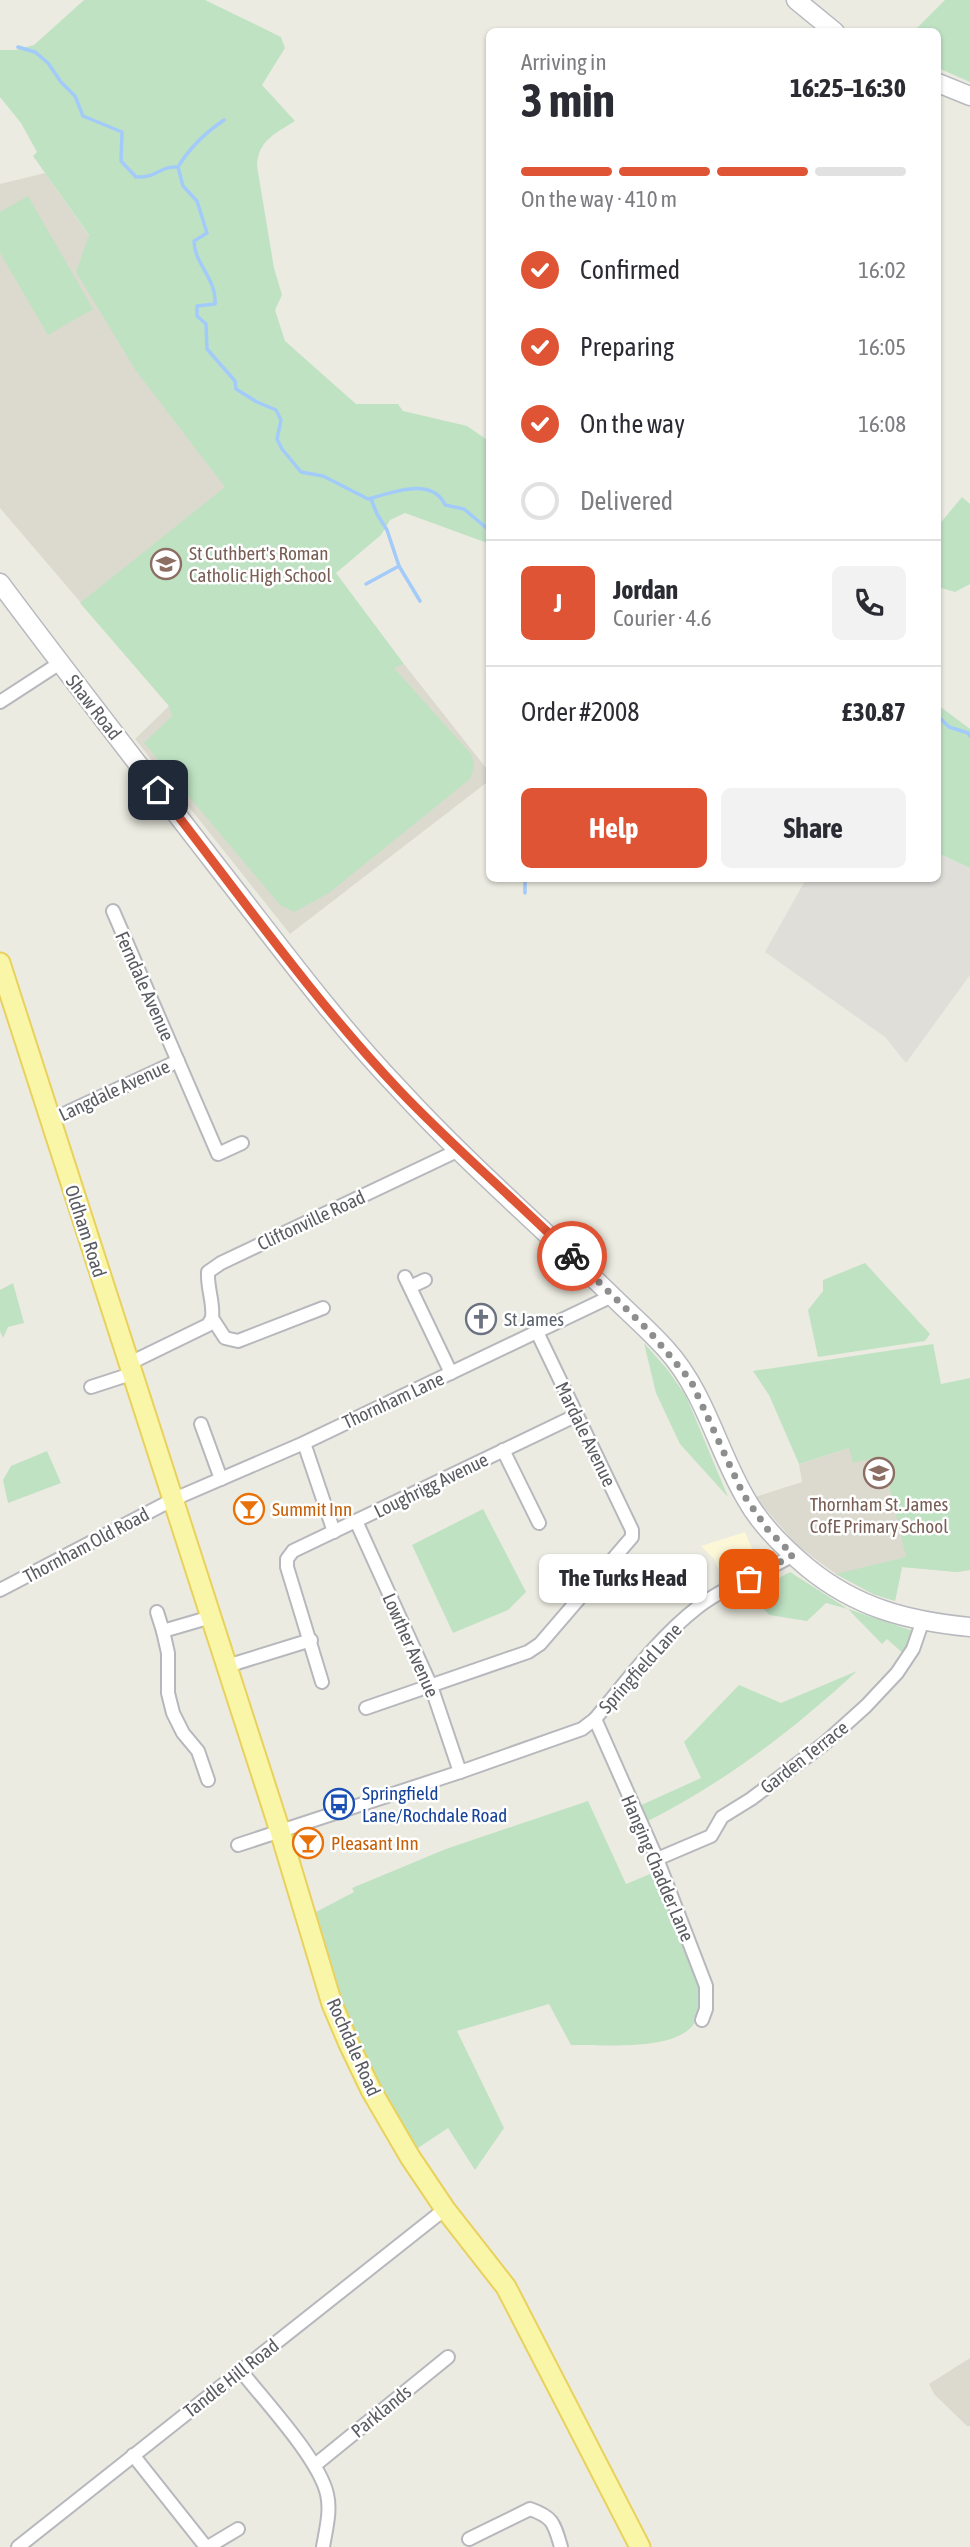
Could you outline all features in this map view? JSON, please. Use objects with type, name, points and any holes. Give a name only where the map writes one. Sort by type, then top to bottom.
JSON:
[{"type":"main road","name":"Oldham Road","points":[[0,963],[172,1500]]},
{"type":"main road","name":"Rochdale Road","points":[[172,1500],[280,1831],[332,2004],[349,2044],[410,2158],[444,2209],[506,2287],[639,2547]]},
{"type":"street","points":[[796,0],[830,28]]},
{"type":"street","points":[[941,84],[970,96]]},
{"type":"street","name":"Shaw Road","points":[[0,583],[343,1026],[398,1088],[459,1150],[553,1237],[663,1346],[691,1381],[743,1494],[768,1530],[793,1555],[836,1588],[870,1605],[922,1623],[970,1628]]},
{"type":"street","points":[[0,702],[60,663]]},
{"type":"street","name":"Ferndale Avenue","points":[[113,911],[218,1154],[242,1143]]},
{"type":"street","name":"Langdale Avenue","points":[[51,1120],[178,1061]]},
{"type":"street","name":"Cliftonville Road","points":[[212,1318],[213,1310],[207,1287],[208,1272],[221,1263],[459,1150]]},
{"type":"street","points":[[425,1280],[407,1282],[451,1373]]},
{"type":"street","name":"Thornham Lane","points":[[172,1500],[304,1443],[612,1296]]},
{"type":"street","points":[[91,1387],[130,1369],[208,1325],[212,1318],[225,1338],[238,1341],[323,1308]]},
{"type":"street","name":"Mardale Avenue","points":[[431,1686],[528,1652],[540,1644],[632,1538],[632,1530],[537,1332]]},
{"type":"street","name":"Loughrigg Avenue","points":[[310,1640],[287,1567],[287,1559],[293,1551],[577,1415]]},
{"type":"street","points":[[201,1424],[221,1479]]},
{"type":"street","points":[[304,1443],[334,1532]]},
{"type":"street","points":[[503,1450],[539,1523]]},
{"type":"street","name":"Thornham Old Road","points":[[0,1590],[172,1500]]},
{"type":"street","name":"Lowther Avenue","points":[[356,1521],[431,1686],[460,1772]]},
{"type":"street","name":"Springfield Lane","points":[[238,1845],[582,1729],[595,1719],[664,1637],[697,1608],[723,1590],[768,1570],[793,1555]]},
{"type":"street","points":[[157,1612],[168,1653],[168,1693],[173,1713],[183,1733],[198,1751],[208,1780]]},
{"type":"street","points":[[163,1632],[211,1617]]},
{"type":"street","name":"Garden Terrace","points":[[657,1859],[711,1836],[722,1817],[825,1743],[897,1673],[913,1649],[922,1623]]},
{"type":"street","points":[[227,1666],[310,1640],[322,1682]]},
{"type":"street","points":[[366,1709],[431,1686]]},
{"type":"street","name":"Hanging Chadder Lane","points":[[595,1719],[657,1859],[706,1986],[706,2009],[702,2020]]},
{"type":"street","name":"Tandle Hill Road","points":[[18,2547],[444,2209]]},
{"type":"street","name":"Parklands","points":[[315,2465],[448,2357]]},
{"type":"street","points":[[241,2371],[315,2465],[327,2492],[329,2511],[323,2547]]},
{"type":"street","points":[[133,2455],[207,2547],[238,2529]]},
{"type":"street","points":[[469,2539],[530,2509],[547,2515],[556,2530],[561,2547]]},
{"type":"shaded area","name":"St Cuthbert's Roman Catholic High School","points":[[45,173],[393,667],[404,664],[486,768],[486,783],[290,934],[135,739],[169,706],[0,508],[0,184]]},
{"type":"shaded area","points":[[941,854],[970,868],[970,975],[906,1063],[885,1037],[765,952],[804,882],[941,882]]},
{"type":"shaded area","name":"Thornham St. James CofE Primary School","points":[[933,1344],[970,1570],[957,1572],[902,1567],[895,1601],[873,1594],[818,1561],[796,1544],[755,1497],[802,1482],[799,1464],[849,1448]]},
{"type":"shaded area","points":[[745,1532],[758,1563],[755,1568],[723,1580],[714,1559],[701,1546]]},
{"type":"shaded area","points":[[970,2358],[970,2426],[967,2426],[934,2394],[929,2384]]},
{"type":"green space","points":[[84,0],[205,0],[281,37],[285,48],[262,85],[295,121],[264,144],[257,166],[274,268],[282,295],[275,310],[285,341],[356,404],[398,404],[403,411],[467,426],[486,439],[486,543],[405,513],[390,520],[381,535],[336,573],[404,664],[394,668],[472,755],[474,766],[470,779],[329,893],[294,912],[280,905],[144,743],[172,716],[169,706],[80,603],[225,487],[136,371],[76,272],[89,235],[33,156],[37,152],[21,123],[0,97],[0,50],[15,50],[34,45]]},
{"type":"green space","points":[[945,0],[970,0],[970,82],[941,69],[941,28],[917,28]]},
{"type":"green space","points":[[28,196],[93,309],[48,335],[0,253],[0,212]]},
{"type":"green space","points":[[962,497],[970,504],[970,584],[955,592],[941,588],[941,522]]},
{"type":"green space","points":[[941,707],[970,729],[970,868],[941,854]]},
{"type":"green space","points":[[865,1263],[930,1334],[925,1341],[818,1357],[808,1310],[823,1291],[823,1280]]},
{"type":"green space","points":[[13,1283],[24,1323],[8,1327],[3,1338],[0,1331],[0,1290]]},
{"type":"green space","points":[[644,1343],[686,1396],[728,1497],[680,1444],[656,1393]]},
{"type":"green space","name":"Thornham St. James CofE Primary School","points":[[933,1344],[941,1384],[970,1378],[970,1570],[957,1572],[902,1567],[895,1601],[873,1594],[836,1574],[906,1557],[882,1456],[853,1463],[849,1448],[799,1464],[769,1395],[753,1371]]},
{"type":"green space","points":[[47,1451],[61,1483],[8,1503],[3,1480],[11,1466]]},
{"type":"green space","points":[[483,1509],[526,1592],[508,1610],[453,1633],[412,1545]]},
{"type":"green space","points":[[790,1572],[848,1609],[826,1603],[807,1621],[769,1615],[747,1589],[761,1588]]},
{"type":"green space","points":[[848,1609],[913,1631],[913,1639],[906,1656],[887,1639],[882,1644]]},
{"type":"green space","points":[[857,1671],[756,1755],[702,1791],[644,1823],[637,1807],[701,1778],[684,1742],[739,1685],[781,1703]]},
{"type":"green space","points":[[588,1801],[626,1884],[655,1872],[699,1981],[700,1996],[696,2020],[688,2031],[658,2042],[640,2045],[571,2045],[549,2004],[457,2031],[504,2128],[475,2170],[448,2128],[415,2150],[366,2064],[347,2017],[316,1912],[354,1892],[352,1888],[446,1849]]},
{"type":"waterway","points":[[18,47],[35,52],[48,63],[75,96],[83,116],[122,132],[121,161],[136,177],[178,167],[183,186],[197,201],[207,233],[194,241],[215,295],[215,304],[197,306],[197,316],[206,324],[207,349],[235,381],[236,389],[276,410],[281,420],[277,439],[301,472],[323,476],[368,499],[411,489],[431,491],[439,496],[445,505],[464,509],[486,528]]},
{"type":"waterway","points":[[178,167],[198,141],[224,120]]},
{"type":"waterway","points":[[371,499],[387,530],[399,566],[420,601]]},
{"type":"waterway","points":[[366,584],[399,566]]},
{"type":"waterway","points":[[941,719],[949,727],[970,736]]},
{"type":"waterway","points":[[525,882],[525,893]]},
{"type":"way so far","points":[[572,1256],[670,1353],[691,1381],[743,1494],[768,1530],[793,1555],[749,1579]]},
{"type":"place","name":"St Cuthbert's Roman Catholic High School","points":[[166,564]]},
{"type":"place","name":"St James","points":[[481,1319]]},
{"type":"place","name":"Thornham St. James CofE Primary School","points":[[879,1473]]},
{"type":"place","name":"Summit Inn","points":[[249,1509]]},
{"type":"place","name":"The Turks Head","points":[[749,1579]]},
{"type":"place","name":"Springfield Lane/Rochdale Road","points":[[339,1804]]},
{"type":"place","name":"Pleasant Inn","points":[[308,1843]]},
{"type":"route","points":[[158,790],[343,1026],[398,1088],[459,1150],[572,1256]]}]
